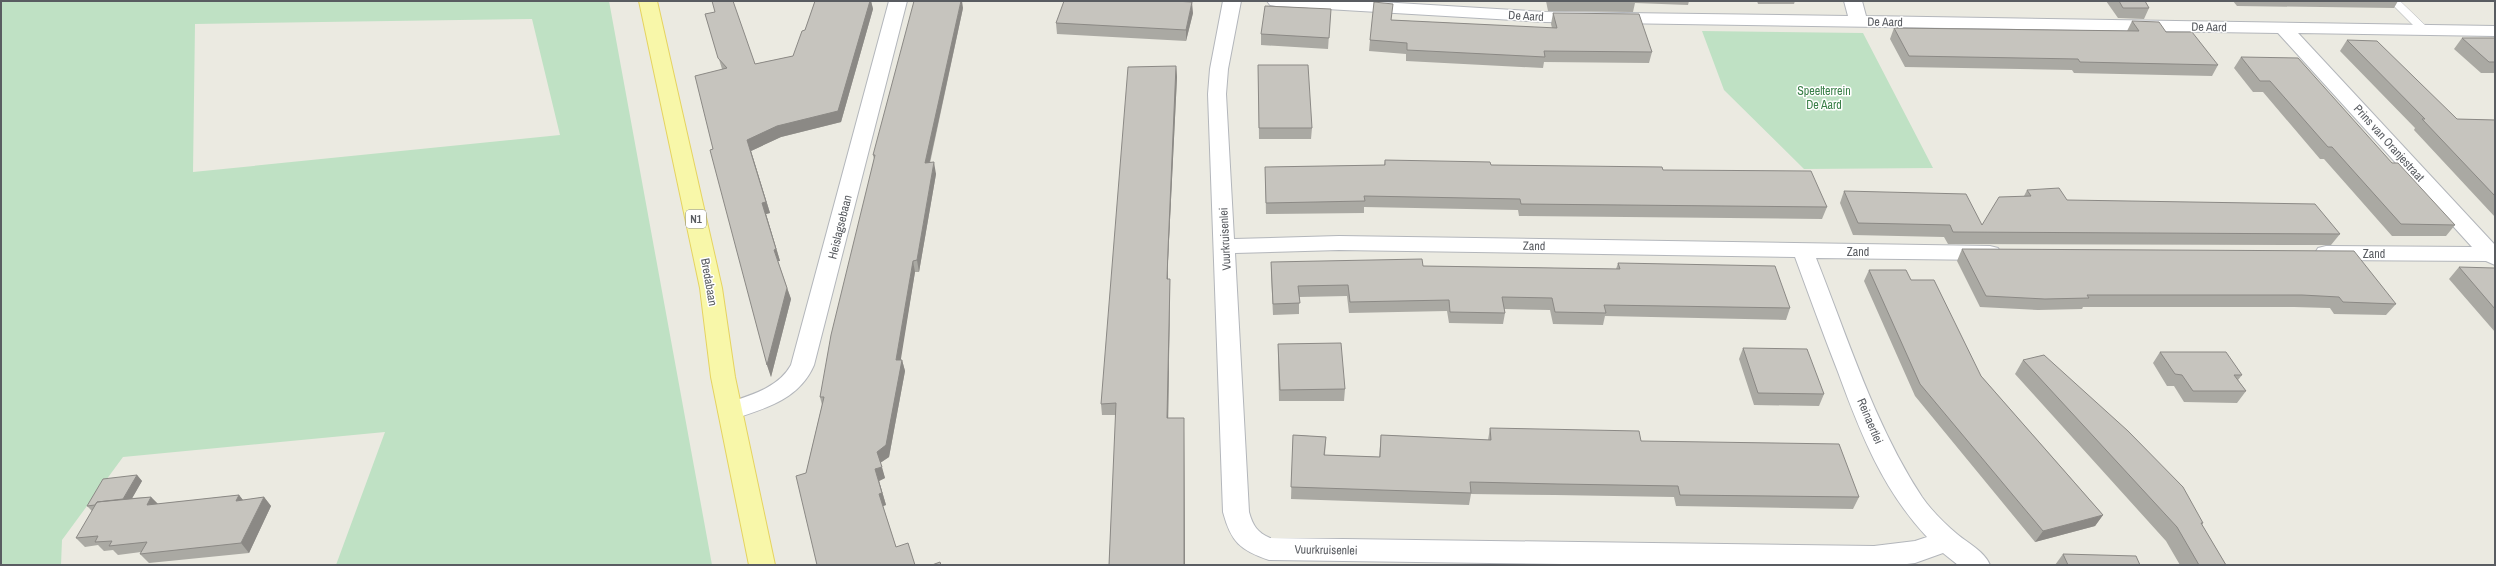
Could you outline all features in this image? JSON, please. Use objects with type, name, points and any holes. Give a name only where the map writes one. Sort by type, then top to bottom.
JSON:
[{"type":"main road","name":"Bredabaan","points":[[648,1],[711,288],[723,377],[762,565]]},
{"type":"street","name":"Heislagsebaan","points":[[730,411],[780,391],[792,383],[800,371],[810,340],[898,1]]},
{"type":"street","name":"Vuurkruisenlei","points":[[1232,1],[1219,68],[1217,94],[1226,246],[1236,512],[1241,532],[1255,544],[1269,549],[1874,557],[1915,552],[1947,541]]},
{"type":"street","name":"De Aard","points":[[1276,1],[1545,17],[2495,31]]},
{"type":"street","points":[[1853,1],[1858,21]]},
{"type":"street","name":"Prins van Oranjestraat","points":[[2283,28],[2493,256]]},
{"type":"street","name":"Zand","points":[[1226,246],[1360,244],[2012,253]]},
{"type":"street","name":"Reinaertlei","points":[[1803,251],[1871,428],[1890,467],[1914,506],[1947,541],[1977,565]]},
{"type":"street","name":"Zand","points":[[2307,253],[2493,256]]},
{"type":"lane","points":[[2394,1],[2424,30]]},
{"type":"green space","points":[[1,1],[609,1],[712,565],[336,565],[385,432],[123,457],[62,540],[61,565],[1,565]],"holes":[[[532,19],[560,135],[193,172],[195,24]]]},
{"type":"green space","name":"Speelterrein De Aard","points":[[1702,31],[1863,33],[1933,168],[1804,169],[1724,90]]},
{"type":"building","points":[[712,1],[733,1],[755,64],[793,56],[802,31],[805,30],[815,1],[870,1],[838,111],[777,126],[747,140],[766,202],[762,203],[776,249],[774,250],[787,288],[767,365],[710,150],[713,149],[695,76],[727,68],[718,58],[705,14],[715,12]]},
{"type":"building","points":[[914,1],[961,1],[925,163],[934,162],[917,260],[913,261],[896,360],[902,360],[886,445],[877,452],[882,467],[875,469],[882,493],[879,494],[896,547],[908,543],[915,565],[817,565],[796,476],[806,473],[824,397],[820,397],[831,335],[875,155],[873,155]]},
{"type":"building","points":[[1064,1],[1192,2],[1186,30],[1056,23]]},
{"type":"building","points":[[2119,1],[2145,1],[2149,8],[2123,8]]},
{"type":"building","points":[[1374,2],[1393,4],[1391,20],[1557,28],[1553,13],[1639,14],[1652,52],[1544,51],[1545,57],[1407,50],[1407,43],[1370,40]]},
{"type":"building","points":[[1265,6],[1331,9],[1329,38],[1261,34]]},
{"type":"building","points":[[2132,21],[2159,22],[2166,32],[2192,32],[2218,65],[2080,62],[2078,59],[1909,56],[1894,28],[2139,31]]},
{"type":"building","points":[[2462,38],[2495,38],[2495,62],[2489,62]]},
{"type":"building","points":[[2347,40],[2377,41],[2457,119],[2495,120],[2495,196],[2422,119],[2425,119]]},
{"type":"building","points":[[2241,57],[2298,58],[2392,163],[2398,163],[2455,225],[2401,224],[2332,147],[2328,147],[2270,81],[2260,81]]},
{"type":"building","points":[[1258,65],[1308,65],[1312,128],[1259,128]]},
{"type":"building","points":[[1176,66],[1167,279],[1170,279],[1167,418],[1184,418],[1184,565],[1109,565],[1116,403],[1101,404],[1128,67]]},
{"type":"building","points":[[1385,160],[1490,162],[1491,165],[1662,167],[1663,170],[1811,171],[1827,207],[1521,204],[1520,199],[1364,196],[1365,201],[1266,203],[1265,167],[1385,165]]},
{"type":"building","points":[[2059,188],[2067,200],[2315,204],[2340,234],[1953,232],[1950,225],[1858,223],[1844,191],[1966,194],[1982,225],[1999,197],[2031,196],[2027,190]]},
{"type":"building","points":[[1962,249],[2354,251],[2396,304],[2343,302],[2339,297],[2302,295],[2087,295],[2089,298],[2045,299],[1986,296]]},
{"type":"building","points":[[1422,259],[1423,266],[1620,269],[1618,263],[1775,266],[1790,308],[1604,305],[1606,313],[1555,312],[1552,298],[1502,297],[1505,313],[1450,312],[1449,300],[1350,302],[1348,285],[1298,286],[1300,303],[1273,304],[1271,262]]},
{"type":"building","points":[[2459,267],[2495,269],[2495,309]]},
{"type":"building","points":[[1869,270],[1906,270],[1911,280],[1934,280],[1981,376],[2103,515],[2043,531],[1920,384]]},
{"type":"building","points":[[1341,343],[1345,389],[1280,390],[1278,344]]},
{"type":"building","points":[[1743,348],[1807,349],[1824,394],[1758,393]]},
{"type":"building","points":[[2160,352],[2226,352],[2242,375],[2234,375],[2246,391],[2193,391],[2182,375],[2175,374]]},
{"type":"building","points":[[2044,355],[2128,431],[2183,487],[2203,523],[2201,523],[2226,565],[2199,565],[2177,527],[2023,360]]},
{"type":"building","points":[[1490,428],[1639,431],[1641,441],[1839,444],[1859,497],[1680,495],[1678,486],[1470,482],[1471,493],[1291,487],[1293,435],[1326,437],[1324,455],[1380,457],[1381,435],[1491,440]]},
{"type":"building","points":[[137,475],[123,499],[97,502],[95,505],[87,506],[103,479]]},
{"type":"building","points":[[239,495],[236,501],[264,497],[241,543],[140,554],[147,542],[109,546],[112,541],[95,542],[98,536],[76,538],[97,502],[151,497],[147,505]]},
{"type":"building","points":[[2063,554],[2136,556],[2140,565],[2068,565]]},
{"type":"building","points":[[940,562],[941,565],[932,565]]}]
